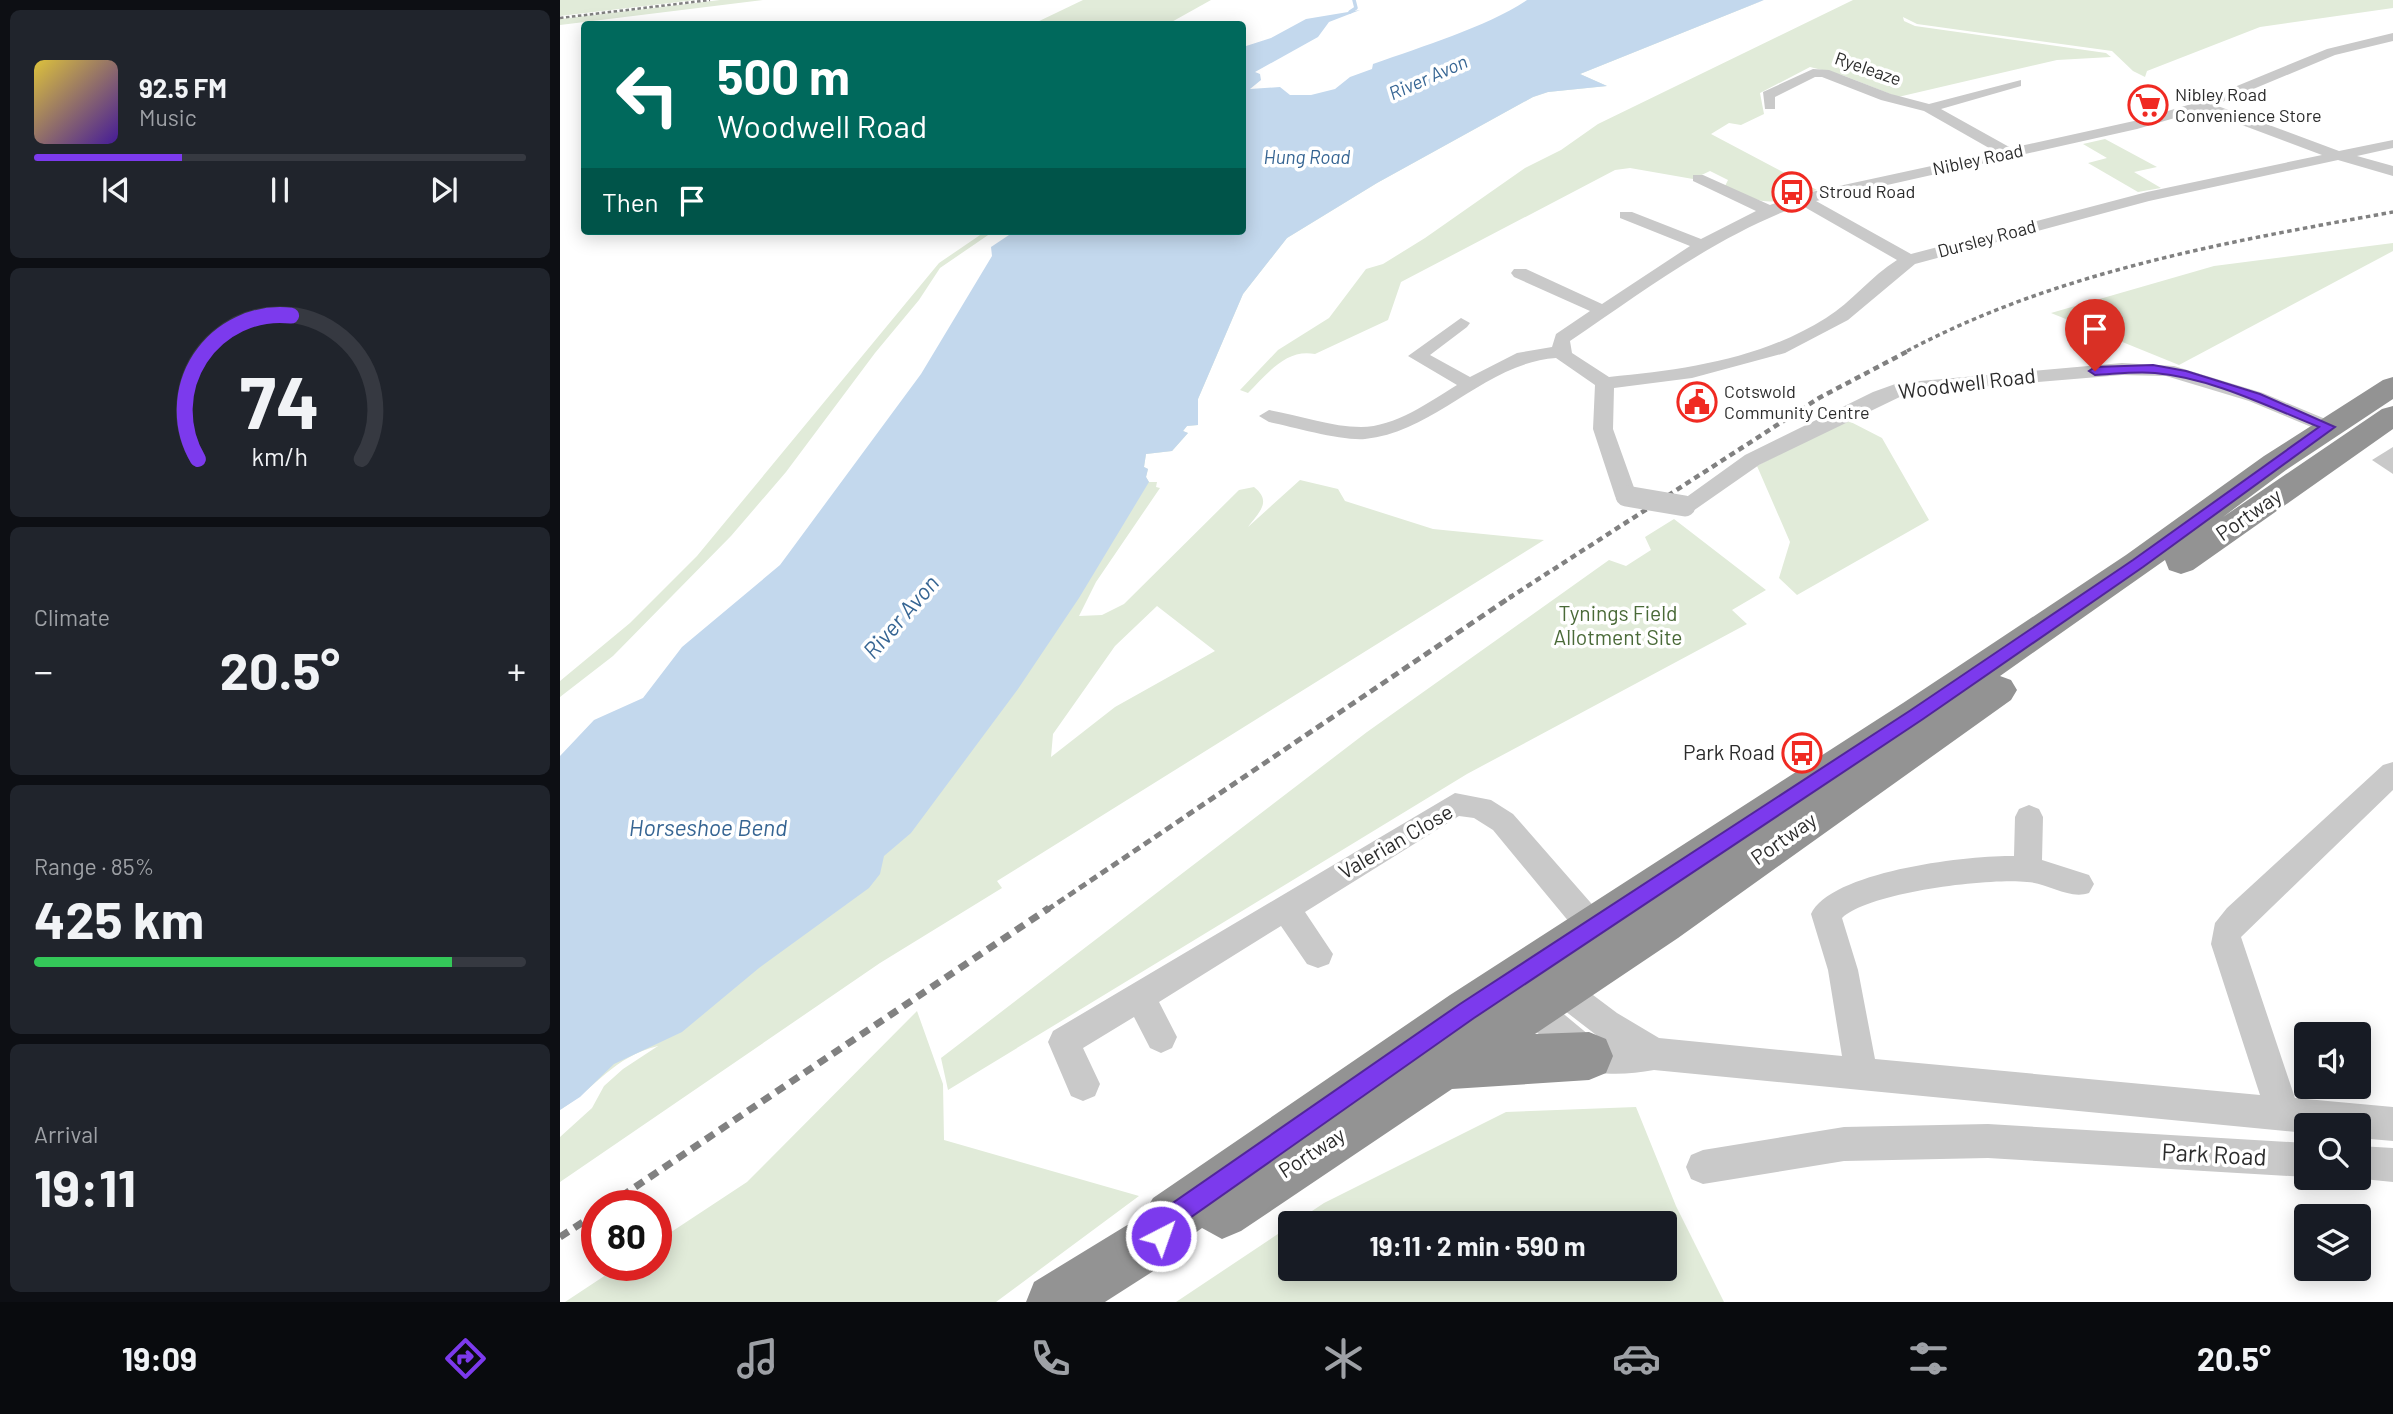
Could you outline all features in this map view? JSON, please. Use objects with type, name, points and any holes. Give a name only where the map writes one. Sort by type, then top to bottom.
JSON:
[{"type":"highway","name":"Portway","points":[[1604,942],[1917,714],[2138,563],[2328,427],[2393,386]]},
{"type":"highway","name":"Portway","points":[[1054,1302],[1161,1236],[1172,1217],[1534,988],[2393,415]]},
{"type":"highway","name":"Portway","points":[[1161,1236],[1184,1236],[1443,1069],[1534,988]]},
{"type":"highway","points":[[1443,1069],[1498,1060],[1589,1056]]},
{"type":"street","name":"Nibley Road","points":[[1561,352],[1562,338],[1702,245],[1769,211],[1802,199],[2137,125],[2203,106],[2331,52],[2393,37]]},
{"type":"street","name":"Ryeleaze","points":[[1770,106],[1768,95],[1813,73],[1834,76],[1886,97],[1929,108]]},
{"type":"street","points":[[1929,108],[2016,83]]},
{"type":"street","points":[[2203,106],[2336,155],[2393,171]]},
{"type":"street","points":[[1929,108],[2009,153]]},
{"type":"street","name":"Dursley Road","points":[[1605,383],[1702,370],[1785,345],[1832,322],[1893,268],[1909,260],[2037,224],[2393,144]]},
{"type":"street","points":[[1698,178],[1769,211]]},
{"type":"street","points":[[1802,199],[1909,260]]},
{"type":"street","points":[[1626,215],[1702,245]]},
{"type":"street","points":[[1520,274],[1604,311]]},
{"type":"street","points":[[1461,323],[1417,356],[1471,385]]},
{"type":"street","points":[[1269,416],[1300,414],[1362,433],[1376,432],[1427,410],[1521,358],[1561,352],[1605,383]]},
{"type":"street","name":"Woodwell Road","points":[[1605,383],[1603,429],[1626,496],[1685,506],[1752,460],[1880,396],[1905,387],[2109,370],[2167,370],[2256,397],[2328,427]]},
{"type":"street","points":[[2283,1113],[2226,944],[2226,933],[2393,773]]},
{"type":"street","name":"Valerian Close","points":[[1083,1084],[1064,1042],[1455,805],[1468,804],[1486,809],[1503,822],[1604,942]]},
{"type":"street","points":[[2028,869],[2029,817]]},
{"type":"street","points":[[1861,1073],[1843,970],[1826,914],[1830,906],[1840,899],[1950,873],[1994,868],[2028,869],[2079,884]]},
{"type":"street","points":[[1285,908],[1318,954]]},
{"type":"street","points":[[1534,988],[1589,1056]]},
{"type":"street","name":"Park Road","points":[[1534,988],[1654,1054]]},
{"type":"street","points":[[1139,996],[1161,1037]]},
{"type":"street","name":"Park Road","points":[[1589,1056],[1627,1058],[1654,1054],[2393,1124]]},
{"type":"street","name":"Park Road","points":[[1703,1167],[1844,1144],[1988,1141],[2294,1159]]},
{"type":"street","points":[[2371,1164],[2393,1165]]},
{"type":"green space","points":[[560,0],[696,0],[560,16]]},
{"type":"green space","points":[[720,0],[763,0],[560,25],[560,19]]},
{"type":"green space","points":[[1083,0],[1211,0],[1173,21],[1039,21]]},
{"type":"green space","points":[[1764,0],[1580,74],[1607,86],[1548,92],[1533,97],[1377,183],[1287,238],[1243,294],[1198,399],[1198,425],[1187,426],[1183,431],[1188,433],[1172,451],[1146,454],[1146,477],[1149,482],[1157,482],[1156,487],[1160,488],[1096,582],[1079,616],[1102,615],[1124,604],[1239,490],[1254,487],[1260,492],[1263,503],[1248,527],[1300,480],[1338,489],[1345,501],[1433,529],[1544,540],[997,881],[1002,888],[880,963],[560,1182],[560,1137],[592,1108],[604,1086],[623,1069],[658,1046],[629,1057],[560,1110],[1239,235],[1246,235],[1246,182]],"holes":[[[1157,606],[1215,651],[1115,707],[1051,757],[1053,734],[1115,646]]]},
{"type":"green space","points":[[1853,0],[2393,0],[2393,8],[2260,27],[2147,71],[2145,77],[2133,71],[2112,51],[1917,24],[1903,17],[1904,21],[1915,26],[2106,53],[2111,57],[2057,60],[1898,97],[1842,75],[1810,67],[1760,93],[1764,114],[1741,125],[1729,123],[1711,134],[1817,190],[1770,202],[1751,198],[1725,186],[1728,180],[1710,171],[1693,179],[1630,168],[1615,170],[1401,282],[1388,320],[1315,354],[1305,353],[1286,359],[1269,371],[1248,393],[1240,390],[1278,350],[1329,318],[1366,269],[1383,264],[1425,238],[1525,168],[1561,150],[1598,124]]},
{"type":"green space","points":[[2105,139],[2157,167],[2134,172],[2161,188],[2138,192],[2088,163],[2107,158],[2083,144]]},
{"type":"green space","points":[[980,235],[988,235],[940,268],[919,300],[875,353],[786,472],[731,536],[613,656],[560,697],[560,681],[630,623],[697,556],[939,263]]},
{"type":"green space","points":[[2393,243],[2393,251],[2179,365],[2051,313],[2214,266]]},
{"type":"green space","points":[[1845,419],[1882,438],[1929,520],[1797,595],[1779,578],[1790,542],[1757,466]]},
{"type":"green space","name":"Tynings Field Allotment Site","points":[[1674,519],[1766,590],[1732,610],[1747,624],[1467,774],[948,1090],[941,1058],[1367,732],[1609,560],[1626,566],[1651,550],[1645,537]]},
{"type":"green space","points":[[917,1011],[943,1084],[944,1140],[1139,1196],[996,1302],[565,1302],[597,1281],[672,1281],[672,1231],[747,1182]]},
{"type":"green space","points":[[1636,1107],[1676,1206],[1724,1302],[1176,1302],[1278,1234],[1278,1281],[1677,1281],[1677,1211],[1312,1211],[1506,1112]]},
{"type":"water","name":"Horseshoe Bend","points":[[1527,0],[1764,0],[1580,74],[1607,86],[1548,92],[1533,97],[1377,183],[1287,238],[1243,294],[1198,399],[1198,425],[1187,426],[1183,431],[1188,433],[1172,451],[1146,454],[1144,467],[1148,469],[1146,477],[1149,482],[1079,598],[1018,689],[911,833],[884,856],[880,874],[869,888],[759,968],[682,1032],[614,1064],[580,1097],[560,1110],[560,756],[594,720],[643,698],[682,647],[780,565],[921,374],[992,256],[991,247],[1009,235],[1246,235],[1246,46],[1271,38],[1306,19],[1360,10],[1329,22],[1318,37],[1255,72],[1260,74],[1261,80],[1250,89],[1280,87],[1290,95],[1311,95],[1335,89],[1350,77],[1372,69],[1373,64],[1433,43],[1511,10]]},
{"type":"building","name":"Cotswold Community Centre","points":[[1703,392],[1716,408],[1690,413],[1678,397]]},
{"type":"waterway","points":[[1350,12],[1356,8],[1354,0]]},
{"type":"railway","points":[[560,18],[710,0]]},
{"type":"railway","points":[[1907,351],[1964,323],[2083,280],[2206,248],[2393,212]]},
{"type":"railway","points":[[1510,597],[1819,398],[1910,350]]},
{"type":"railway","points":[[1047,910],[1510,597]]},
{"type":"railway","points":[[631,1190],[1049,908]]},
{"type":"railway","points":[[560,1237],[581,1223]]},
{"type":"place","name":"Nibley Road Convenience Store","points":[[2148,105]]},
{"type":"place","name":"Stroud Road","points":[[1792,192]]},
{"type":"place","name":"Cotswold Community Centre","points":[[1697,402]]},
{"type":"place","name":"Park Road","points":[[1802,753]]},
{"type":"route","points":[[1161,1236],[1172,1217],[1467,1011],[1917,714],[2138,563],[2328,427],[2256,397],[2182,373],[2153,369],[2095,371]]},
{"type":"water label","name":"River Avon","points":[[1428,77]]},
{"type":"water label","name":"Hung Road","points":[[1307,157]]},
{"type":"water label","name":"River Avon","points":[[901,617]]}]
